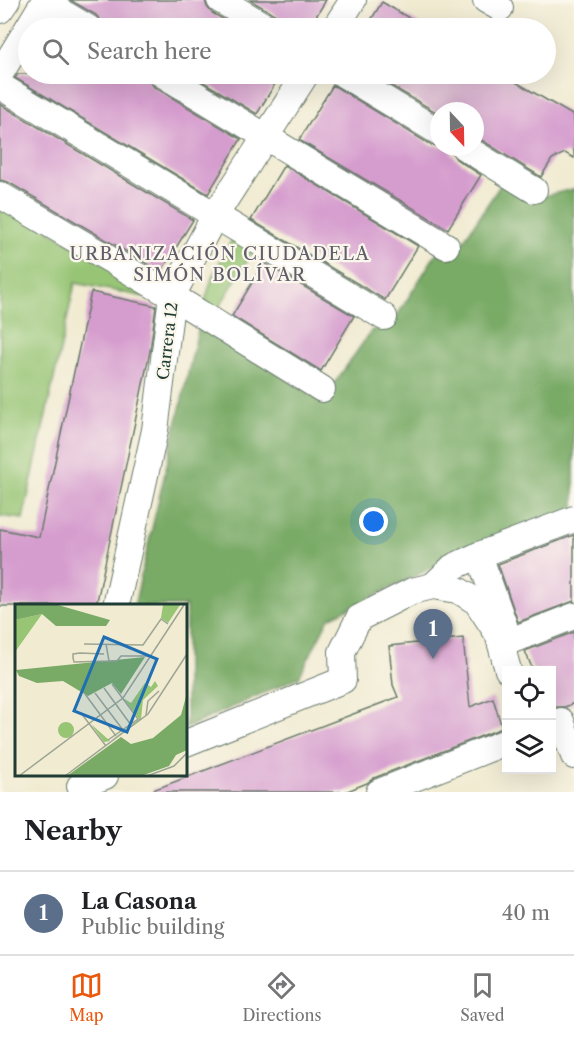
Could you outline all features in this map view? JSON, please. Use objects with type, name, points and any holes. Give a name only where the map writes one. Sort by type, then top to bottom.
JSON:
[{"type":"street","points":[[0,10],[7,0]]},
{"type":"street","points":[[220,0],[251,18]]},
{"type":"street","points":[[341,18],[353,0]]},
{"type":"street","points":[[34,18],[44,1],[72,18]]},
{"type":"street","points":[[0,74],[18,44]]},
{"type":"street","points":[[179,84],[446,246]]},
{"type":"street","name":"Carrera 12","points":[[117,604],[155,430],[172,296],[214,217],[300,84]]},
{"type":"street","points":[[360,84],[430,127]]},
{"type":"street","points":[[0,86],[214,217],[384,317]]},
{"type":"street","points":[[479,156],[534,190]]},
{"type":"street","points":[[0,195],[322,388]]},
{"type":"street","points":[[433,586],[453,567],[478,555],[574,519]]},
{"type":"street","points":[[478,555],[519,666]]},
{"type":"street","points":[[188,742],[343,680],[342,652],[359,618],[412,591],[433,586],[458,590],[477,602],[498,634],[507,666]]},
{"type":"street","points":[[510,641],[574,616]]},
{"type":"street","points":[[562,721],[574,756]]},
{"type":"street","points":[[379,792],[502,744]]},
{"type":"street","points":[[80,784],[102,777]]},
{"type":"green space","points":[[503,181],[535,198],[574,189],[574,510],[470,549],[329,618],[299,677],[188,727],[188,604],[134,604],[199,326],[322,401],[372,330],[390,327],[437,252],[452,258]]},
{"type":"green space","points":[[0,201],[165,301],[75,283],[23,519],[0,516]]},
{"type":"green space","points":[[236,232],[257,245],[213,317],[202,311],[213,275]]},
{"type":"building","points":[[70,0],[205,0],[212,13],[221,18],[98,18]]},
{"type":"building","points":[[250,0],[326,0],[315,18],[278,18]]},
{"type":"building","points":[[382,2],[409,18],[372,18]]},
{"type":"building","points":[[25,84],[152,84],[241,139],[208,194]]},
{"type":"building","points":[[207,84],[275,84],[257,114]]},
{"type":"building","points":[[388,84],[519,84],[574,116],[574,158],[565,153],[552,159],[541,177],[484,142],[484,102],[430,102],[430,109]]},
{"type":"building","points":[[333,85],[430,144],[430,156],[454,156],[481,175],[448,229],[299,140]]},
{"type":"building","points":[[0,104],[193,220],[161,272],[8,182],[0,180]]},
{"type":"building","points":[[284,165],[418,246],[385,300],[251,220]]},
{"type":"building","points":[[264,263],[354,316],[321,371],[232,316]]},
{"type":"building","points":[[91,292],[156,306],[150,351],[96,604],[0,606],[0,529],[39,537]]},
{"type":"building","points":[[574,535],[574,601],[518,622],[498,564]]},
{"type":"building","points":[[574,632],[574,703],[565,707],[556,707],[556,666],[531,666],[525,651]]},
{"type":"building","points":[[463,638],[470,707],[493,698],[502,728],[374,778],[345,792],[153,792],[153,790],[398,697],[393,685],[389,646]]},
{"type":"place","name":"La Casona","points":[[433,659]]},
{"type":"district","name":"URBANIZACIÓN CIUDADELA SIMÓN BOLÍVAR","points":[[220,264]]}]
